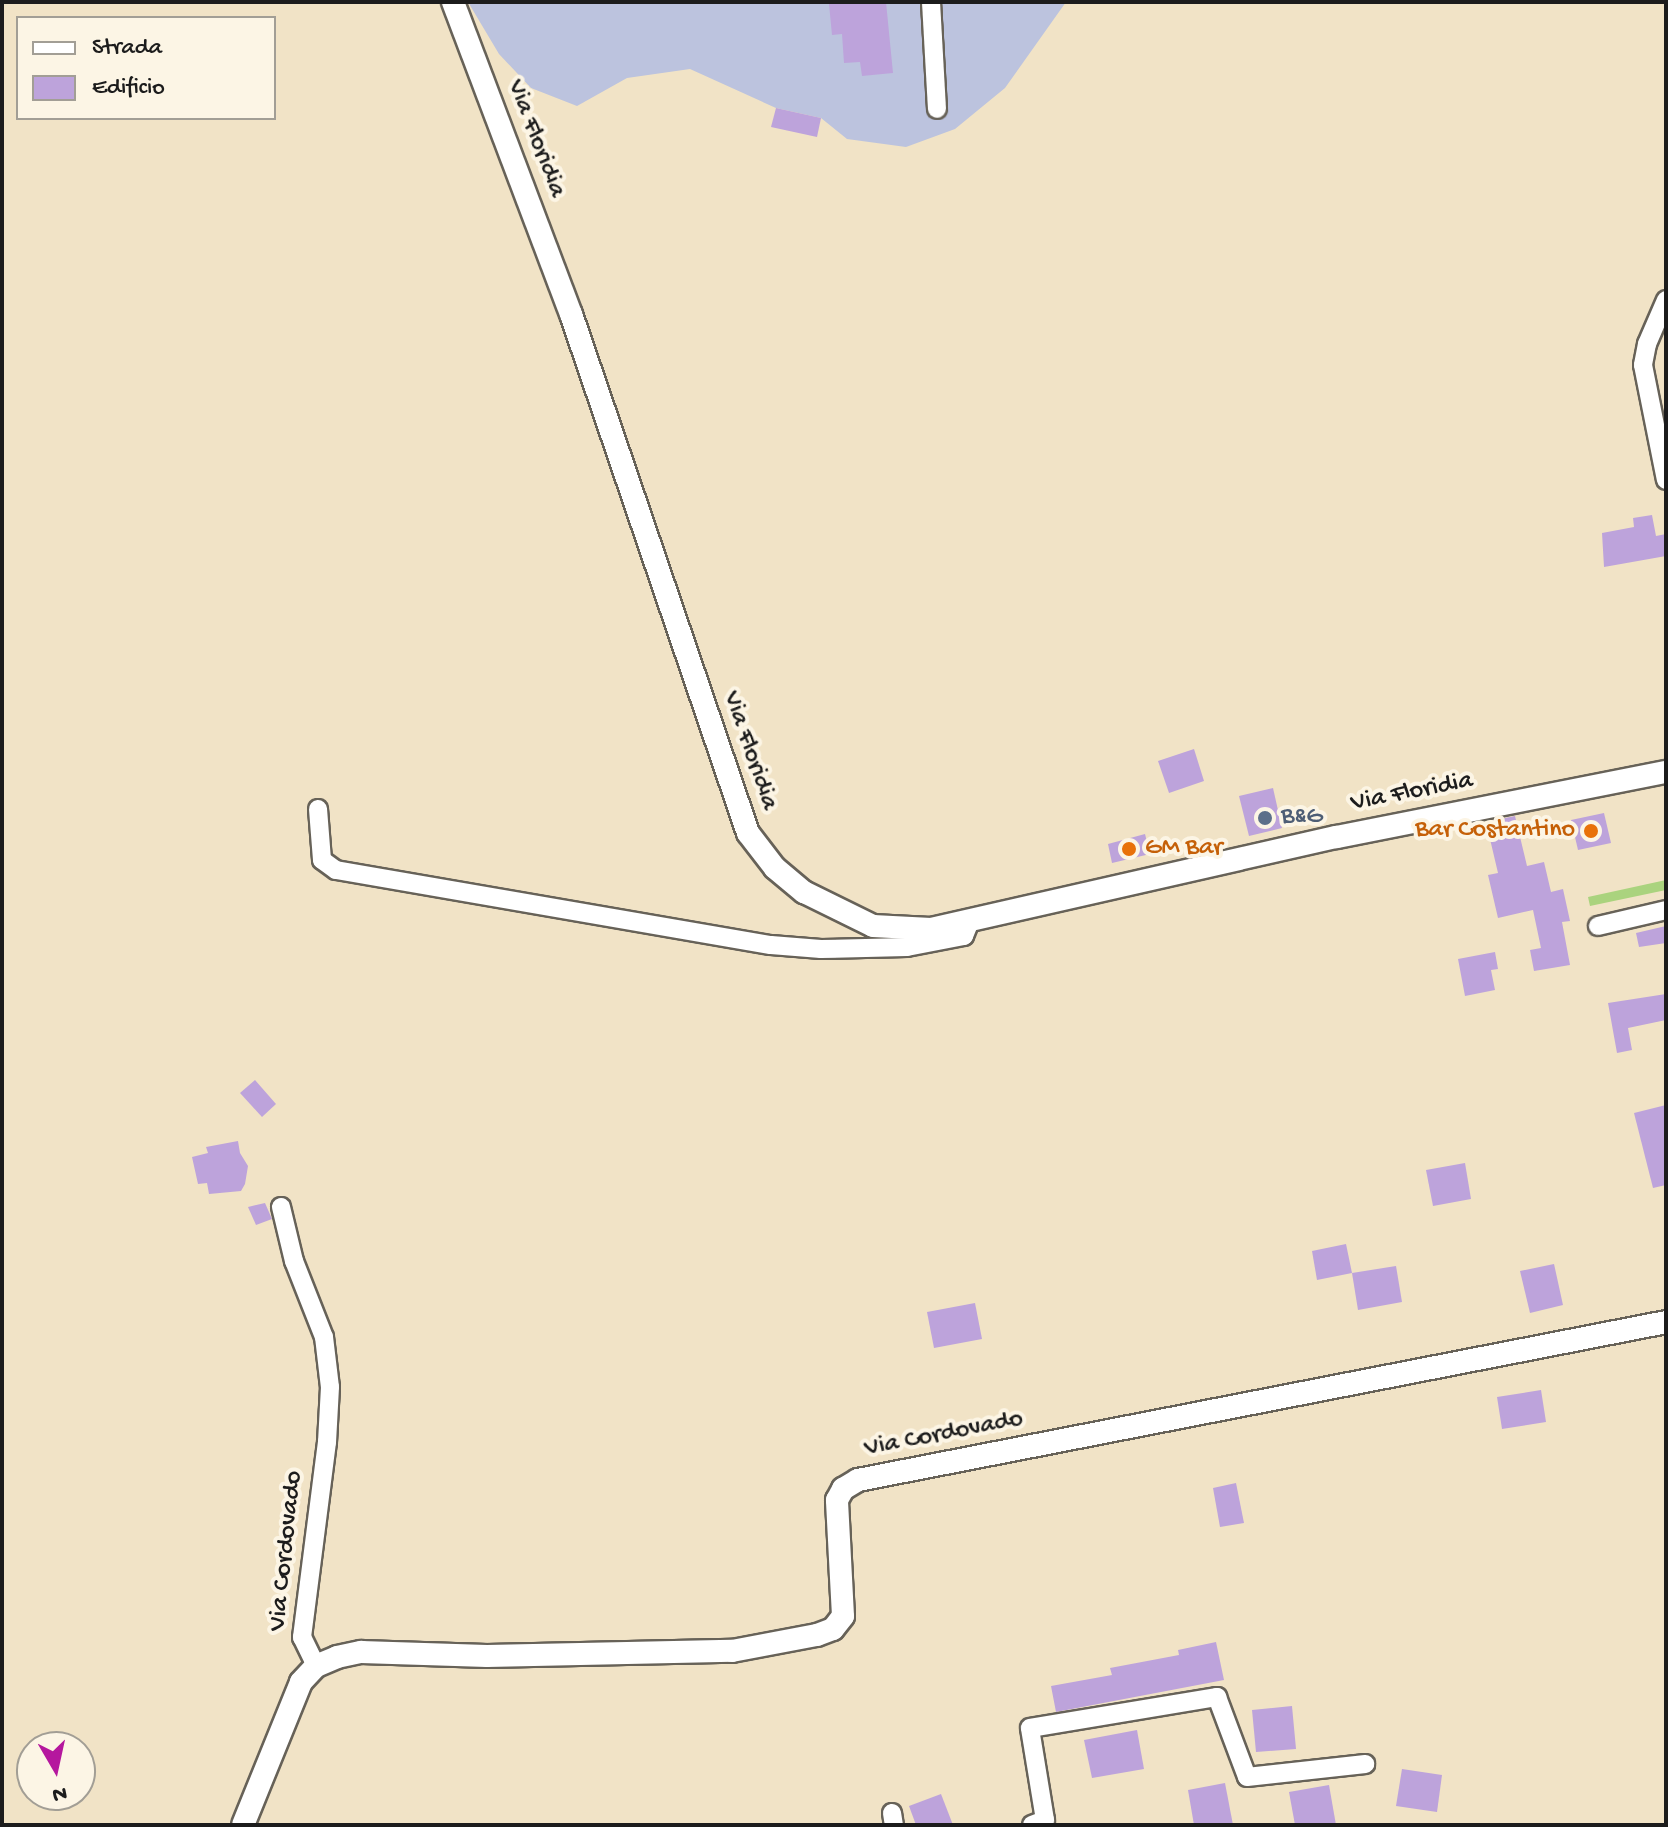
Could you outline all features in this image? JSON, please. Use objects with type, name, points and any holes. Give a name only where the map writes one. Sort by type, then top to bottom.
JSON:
[{"type":"street","name":"Via Floridia","points":[[453,2],[571,314],[748,833],[775,868],[804,892],[873,926],[931,929],[1337,837],[1666,772]]},
{"type":"street","points":[[931,2],[937,109]]},
{"type":"street","points":[[1666,300],[1647,344],[1643,365],[1666,480]]},
{"type":"street","points":[[318,809],[318,840],[322,860],[336,870],[756,942],[821,949],[907,947],[964,936],[970,921]]},
{"type":"street","points":[[1598,926],[1666,910]]},
{"type":"street","name":"Via Cordovado","points":[[281,1207],[294,1261],[324,1337],[330,1387],[327,1442],[302,1637],[316,1666],[361,1652],[487,1656],[732,1651],[817,1635],[833,1629],[843,1616],[837,1500],[843,1489],[858,1480],[1666,1322]]},
{"type":"street","points":[[243,1825],[301,1682],[316,1666]]},
{"type":"street","points":[[1032,1825],[1045,1820],[1030,1728],[1217,1697],[1247,1777],[1365,1764]]},
{"type":"shaded area","points":[[468,2],[1066,2],[1005,88],[955,129],[906,147],[847,139],[821,118],[776,108],[690,69],[627,78],[577,106],[531,88],[499,54]]},
{"type":"green space","points":[[1666,880],[1666,890],[1590,906],[1588,897]]},
{"type":"building","points":[[886,2],[893,73],[862,76],[860,62],[844,63],[842,34],[832,35],[829,4]]},
{"type":"building","points":[[776,108],[821,118],[817,137],[771,127]]},
{"type":"building","points":[[1652,515],[1656,536],[1666,534],[1666,556],[1604,567],[1602,533],[1634,527],[1633,518]]},
{"type":"building","points":[[1194,749],[1204,781],[1169,793],[1158,761]]},
{"type":"building","points":[[1273,788],[1282,828],[1249,836],[1239,796]]},
{"type":"building","name":"Bar Costantino","points":[[1604,813],[1611,843],[1578,850],[1571,820]]},
{"type":"building","points":[[1515,816],[1527,866],[1544,862],[1551,892],[1563,889],[1570,921],[1562,922],[1570,965],[1534,971],[1530,950],[1541,948],[1533,910],[1498,918],[1488,875],[1498,873],[1486,822]]},
{"type":"building","name":"GM Bar","points":[[1145,834],[1150,854],[1112,863],[1108,844]]},
{"type":"building","points":[[1666,926],[1666,943],[1639,947],[1636,933]]},
{"type":"building","points":[[1495,952],[1498,969],[1491,970],[1495,990],[1465,996],[1458,959]]},
{"type":"building","points":[[1666,994],[1666,1020],[1628,1028],[1632,1050],[1617,1053],[1608,1003]]},
{"type":"building","points":[[255,1080],[276,1104],[262,1117],[240,1093]]},
{"type":"building","points":[[1666,1105],[1666,1185],[1653,1188],[1634,1113]]},
{"type":"building","points":[[238,1141],[240,1153],[248,1166],[245,1184],[241,1191],[209,1194],[207,1183],[198,1184],[192,1157],[208,1153],[206,1147]]},
{"type":"building","points":[[1465,1163],[1471,1199],[1433,1206],[1426,1170]]},
{"type":"building","points":[[265,1203],[272,1219],[256,1225],[248,1207]]},
{"type":"building","points":[[1346,1244],[1352,1273],[1317,1280],[1312,1251]]},
{"type":"building","points":[[1554,1264],[1563,1305],[1530,1313],[1520,1271]]},
{"type":"building","points":[[1396,1266],[1402,1302],[1358,1310],[1352,1273]]},
{"type":"building","points":[[975,1303],[982,1339],[934,1348],[927,1312]]},
{"type":"building","points":[[1541,1390],[1546,1422],[1502,1429],[1497,1397]]},
{"type":"building","points":[[1236,1483],[1244,1523],[1220,1527],[1213,1488]]},
{"type":"building","points":[[1216,1642],[1224,1680],[1056,1712],[1051,1686],[1112,1675],[1110,1668],[1179,1655],[1178,1650]]},
{"type":"building","points":[[1292,1706],[1296,1749],[1256,1752],[1252,1710]]},
{"type":"building","points":[[1137,1730],[1144,1769],[1092,1778],[1084,1740]]},
{"type":"building","points":[[1402,1769],[1442,1775],[1437,1812],[1396,1806]]},
{"type":"building","points":[[1225,1783],[1233,1825],[1194,1825],[1188,1790]]},
{"type":"building","points":[[1329,1785],[1336,1825],[1295,1825],[1289,1792]]},
{"type":"building","points":[[941,1794],[953,1825],[916,1825],[909,1806]]},
{"type":"place","name":"B&G","points":[[1265,818]]},
{"type":"place","name":"Bar Costantino","points":[[1591,831]]},
{"type":"place","name":"GM Bar","points":[[1129,849]]}]
